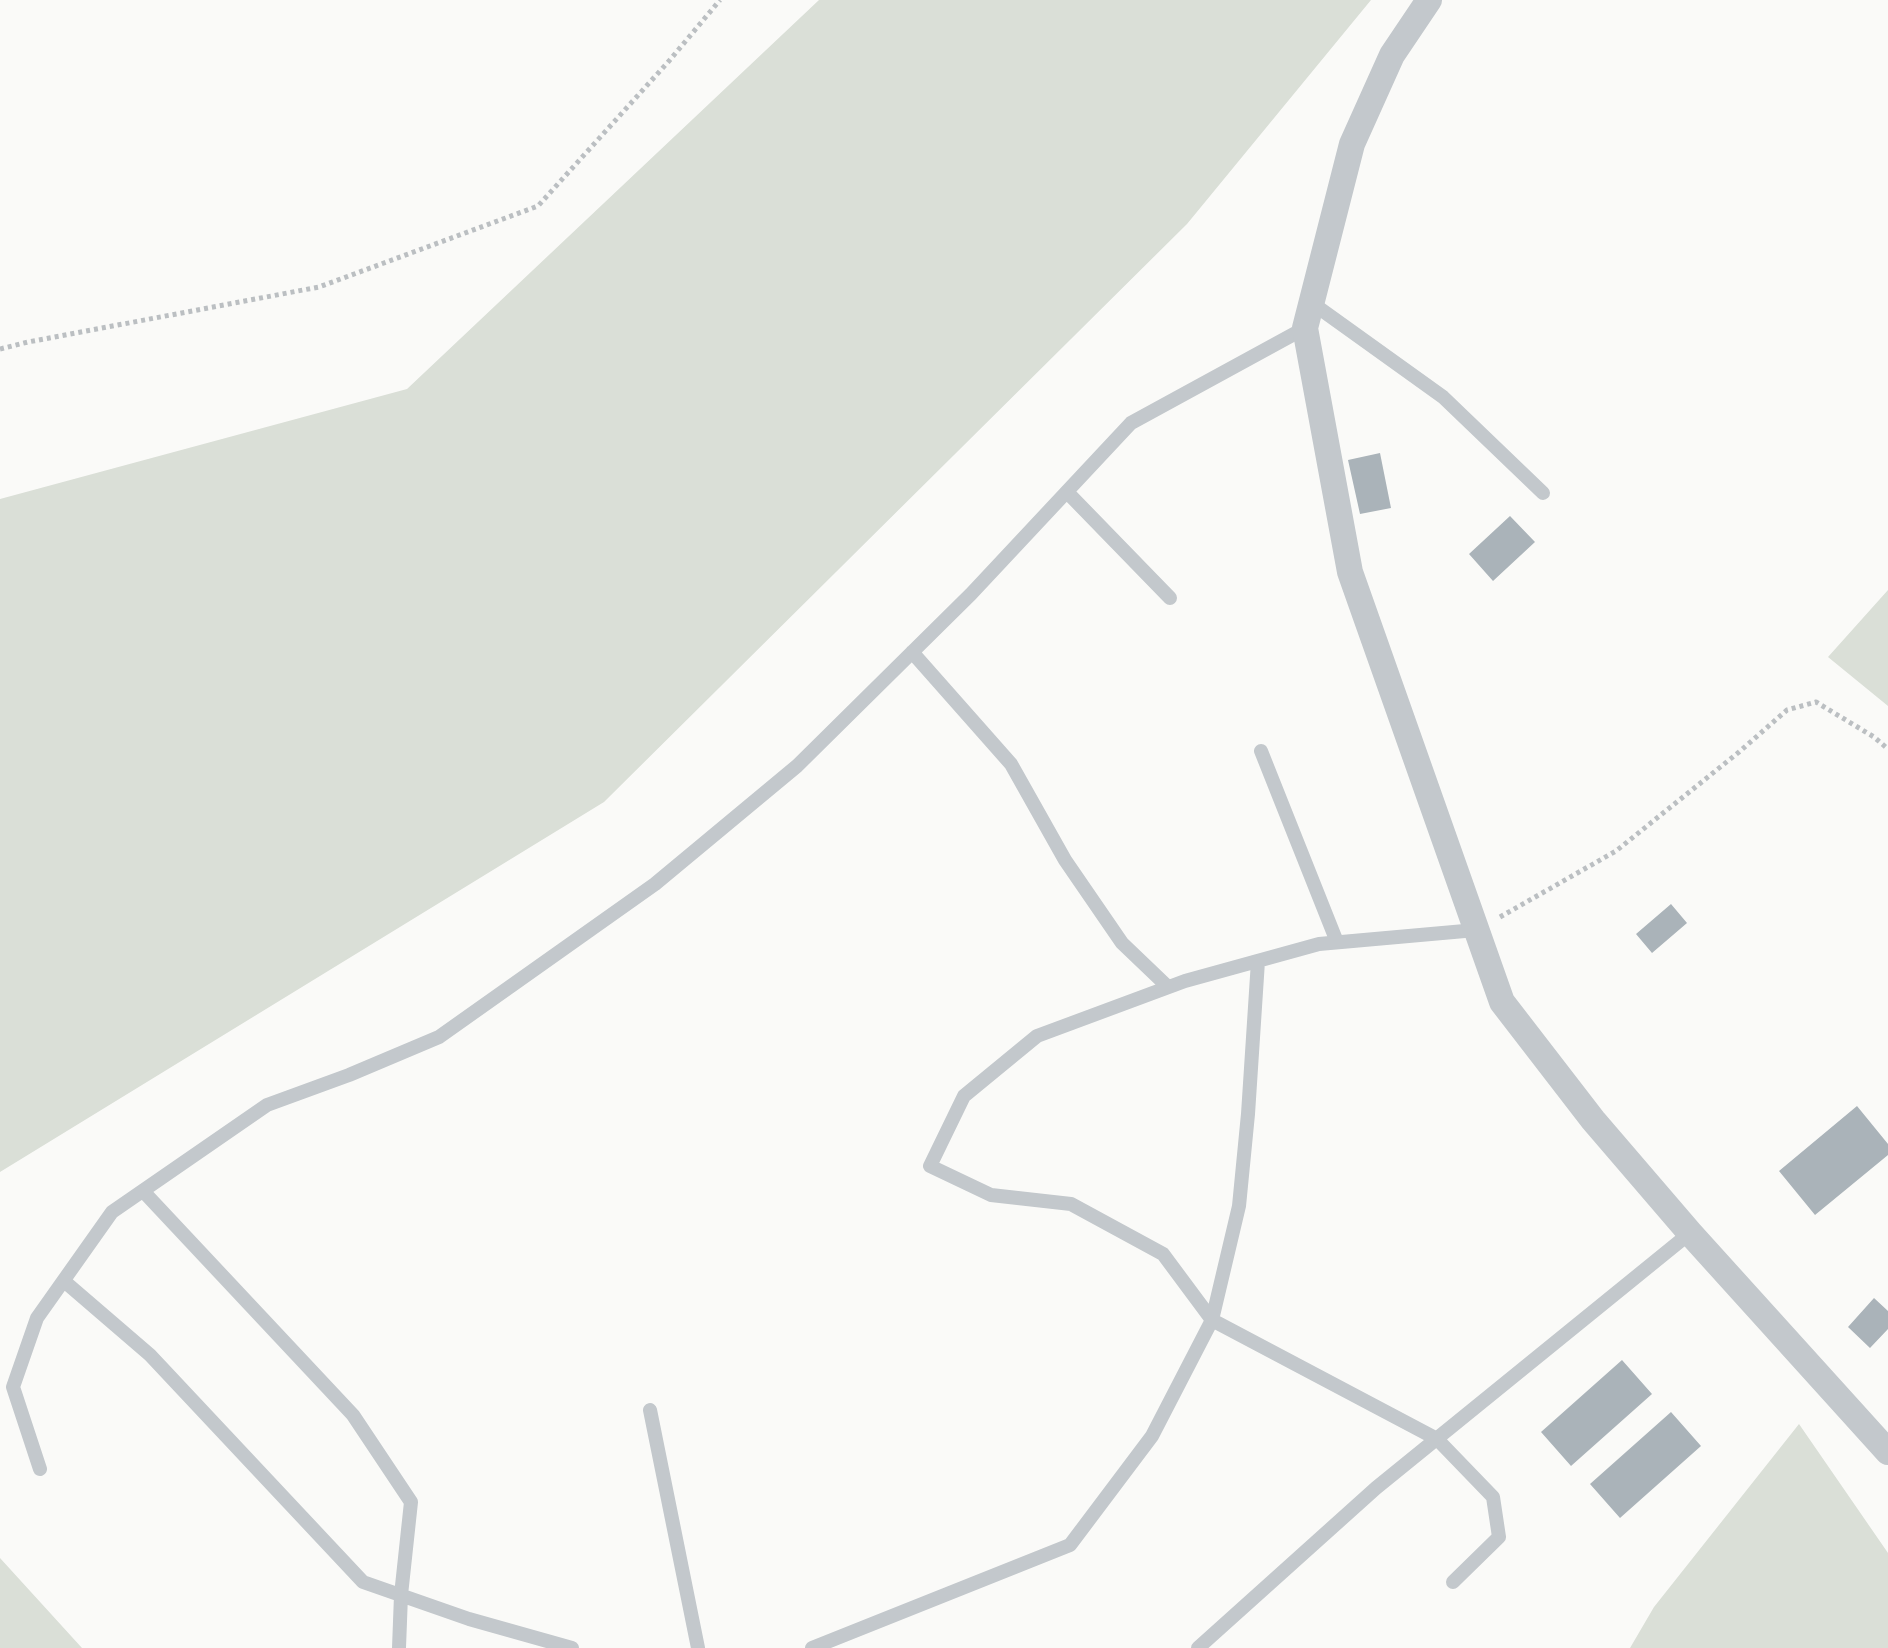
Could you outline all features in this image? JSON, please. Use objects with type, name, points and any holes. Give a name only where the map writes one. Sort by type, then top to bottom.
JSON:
[{"type":"street","points":[[1429,0],[1392,55],[1352,144],[1308,315],[1350,572],[1502,1002],[1593,1120],[1690,1233],[1888,1452]]},
{"type":"lane","points":[[40,1469],[13,1387],[37,1318],[112,1212],[267,1105],[439,1037],[655,884],[797,766],[971,594],[1131,423],[1308,315],[1443,397],[1543,493]]},
{"type":"lane","points":[[1067,492],[1170,598]]},
{"type":"lane","points":[[912,652],[1011,764],[1065,860],[1122,943],[1168,987]]},
{"type":"lane","points":[[1261,751],[1337,942]]},
{"type":"lane","points":[[1453,1582],[1499,1537],[1493,1497],[1437,1439],[1212,1320],[1163,1254],[1071,1204],[991,1195],[930,1166],[964,1096],[1037,1036],[1185,981],[1319,944],[1476,930]]},
{"type":"lane","points":[[812,1648],[1070,1545],[1152,1436],[1212,1320],[1239,1206],[1258,961]]},
{"type":"lane","points":[[143,1191],[353,1415],[411,1502],[399,1648]]},
{"type":"lane","points":[[1198,1648],[1376,1488],[1690,1233]]},
{"type":"lane","points":[[64,1281],[150,1355],[363,1582],[469,1619],[572,1648]]},
{"type":"lane","points":[[650,1410],[698,1648]]},
{"type":"path","points":[[0,349],[319,287],[538,206],[720,0]]},
{"type":"path","points":[[1476,930],[1616,851],[1787,710],[1816,702],[1888,749]]},
{"type":"shaded area","points":[[819,0],[1371,0],[1187,224],[604,802],[0,1172],[0,499],[407,389]]},
{"type":"shaded area","points":[[1888,590],[1888,706],[1828,657]]},
{"type":"shaded area","points":[[1799,1424],[1888,1553],[1888,1648],[1630,1648],[1654,1607]]},
{"type":"shaded area","points":[[0,1558],[82,1648],[0,1648]]},
{"type":"building","points":[[1380,453],[1391,508],[1360,514],[1348,460]]},
{"type":"building","points":[[1510,516],[1535,542],[1493,581],[1469,554]]},
{"type":"building","points":[[1671,904],[1687,923],[1652,953],[1636,934]]},
{"type":"building","points":[[1857,1106],[1888,1144],[1888,1155],[1815,1215],[1779,1171]]},
{"type":"building","points":[[1874,1298],[1888,1311],[1888,1329],[1870,1348],[1848,1327]]},
{"type":"building","points":[[1622,1360],[1652,1394],[1571,1466],[1541,1432]]},
{"type":"building","points":[[1671,1412],[1701,1446],[1620,1518],[1590,1484]]}]
